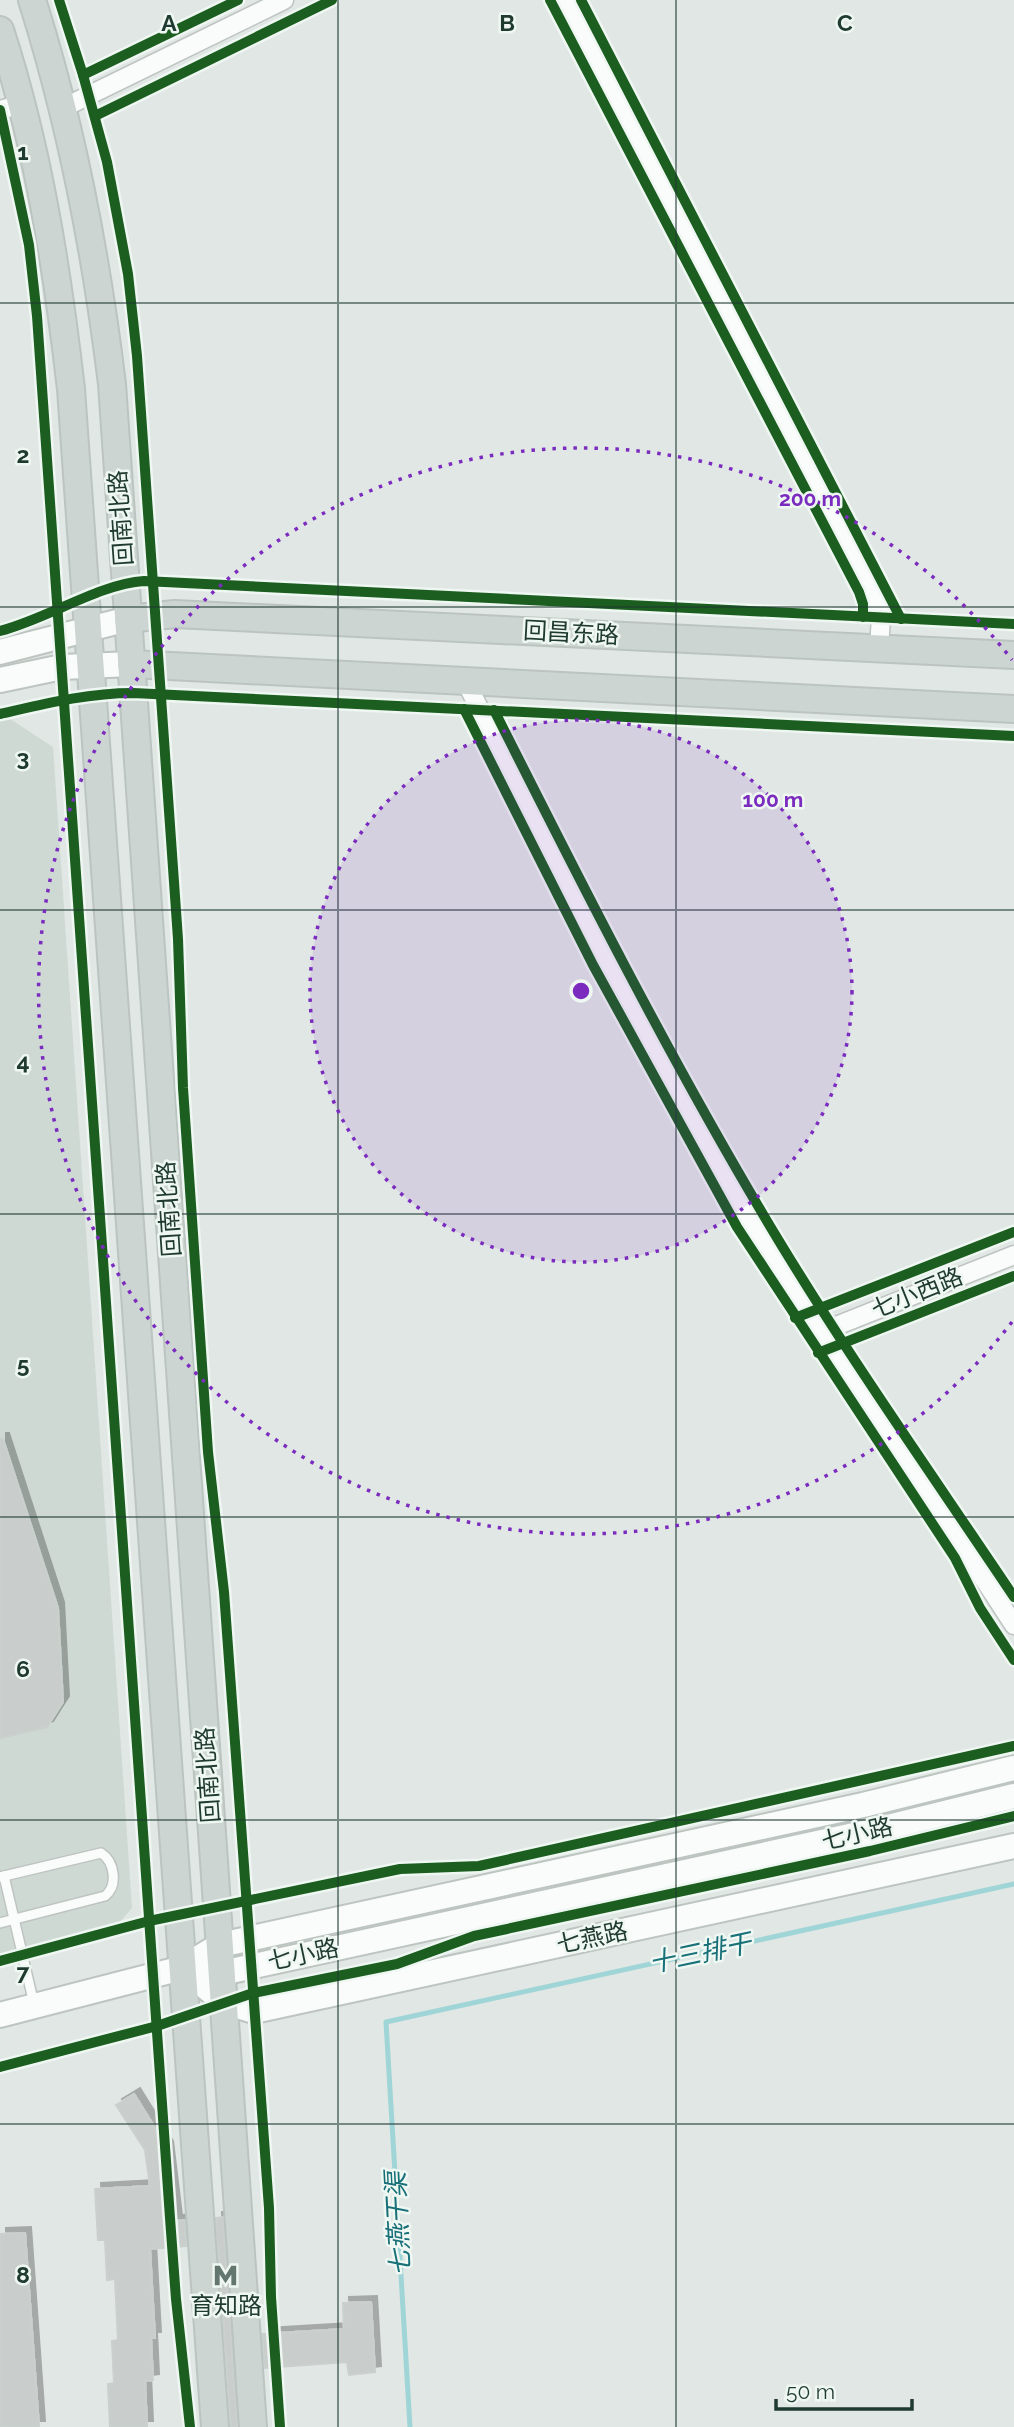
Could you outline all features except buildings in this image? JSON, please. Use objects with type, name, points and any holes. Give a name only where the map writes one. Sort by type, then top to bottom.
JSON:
[{"type":"main road","name":"回南北路","points":[[32,0],[64,108],[85,203],[112,384],[253,2427]]},
{"type":"main road","name":"回南北路","points":[[0,30],[11,107],[49,225],[71,388],[215,2427]]},
{"type":"main road","name":"回昌东路","points":[[128,619],[175,614],[1014,655]]},
{"type":"main road","points":[[131,664],[1014,709]]},
{"type":"street","points":[[64,108],[284,0]]},
{"type":"street","points":[[565,0],[874,595],[881,617],[879,648]]},
{"type":"street","points":[[0,652],[128,619]]},
{"type":"street","points":[[0,680],[34,672],[90,665],[131,664]]},
{"type":"street","points":[[466,682],[604,959],[751,1223],[1014,1625]]},
{"type":"street","name":"七小西路","points":[[821,1332],[1014,1255]]},
{"type":"street","name":"七小路","points":[[182,1968],[220,1945],[863,1805],[1014,1768]]},
{"type":"street","name":"七小路","points":[[182,1968],[222,1973],[868,1832],[1014,1796]]},
{"type":"street","name":"七燕路","points":[[182,1968],[224,2002],[254,2011],[1014,1846]]},
{"type":"street","points":[[0,2015],[182,1968]]},
{"type":"lane","points":[[0,1923],[17,1919],[105,1896],[111,1889],[113,1880],[108,1859],[101,1853],[4,1876],[17,1919],[37,2006]]},
{"type":"shaded area","points":[[4,715],[53,747],[132,1908],[119,1923],[0,1956],[0,716]]},
{"type":"waterway","name":"十三排干","points":[[410,2427],[386,2022],[1014,1884]]},
{"type":"cycle path","points":[[59,0],[107,162],[128,274],[137,356],[178,939],[183,1088],[208,1452],[224,1592],[269,2208],[271,2297],[280,2427]]},
{"type":"cycle path","points":[[83,75],[238,0]]},
{"type":"cycle path","points":[[95,116],[332,0]]},
{"type":"cycle path","points":[[550,0],[859,592],[863,617]]},
{"type":"cycle path","points":[[581,0],[901,619]]},
{"type":"cycle path","points":[[0,110],[29,245],[37,316],[170,2218],[190,2427]]},
{"type":"cycle path","points":[[0,631],[109,588],[144,581],[1014,624]]},
{"type":"cycle path","points":[[0,714],[82,697],[133,693],[1014,736]]},
{"type":"cycle path","points":[[464,709],[593,965],[737,1227],[955,1558],[980,1608],[1014,1660]]},
{"type":"cycle path","points":[[494,710],[658,1028],[764,1216],[855,1360],[1014,1597]]},
{"type":"cycle path","points":[[795,1318],[1014,1232]]},
{"type":"cycle path","points":[[818,1353],[1014,1276]]},
{"type":"cycle path","points":[[0,1961],[149,1921],[400,1869],[479,1866],[1014,1746]]},
{"type":"cycle path","points":[[0,2067],[157,2026],[253,1993],[397,1964],[474,1936],[870,1851],[1014,1816]]},
{"type":"place","name":"育知路","points":[[226,2275]]},
{"type":"water label","name":"七燕干渠","points":[[398,2224]]}]
